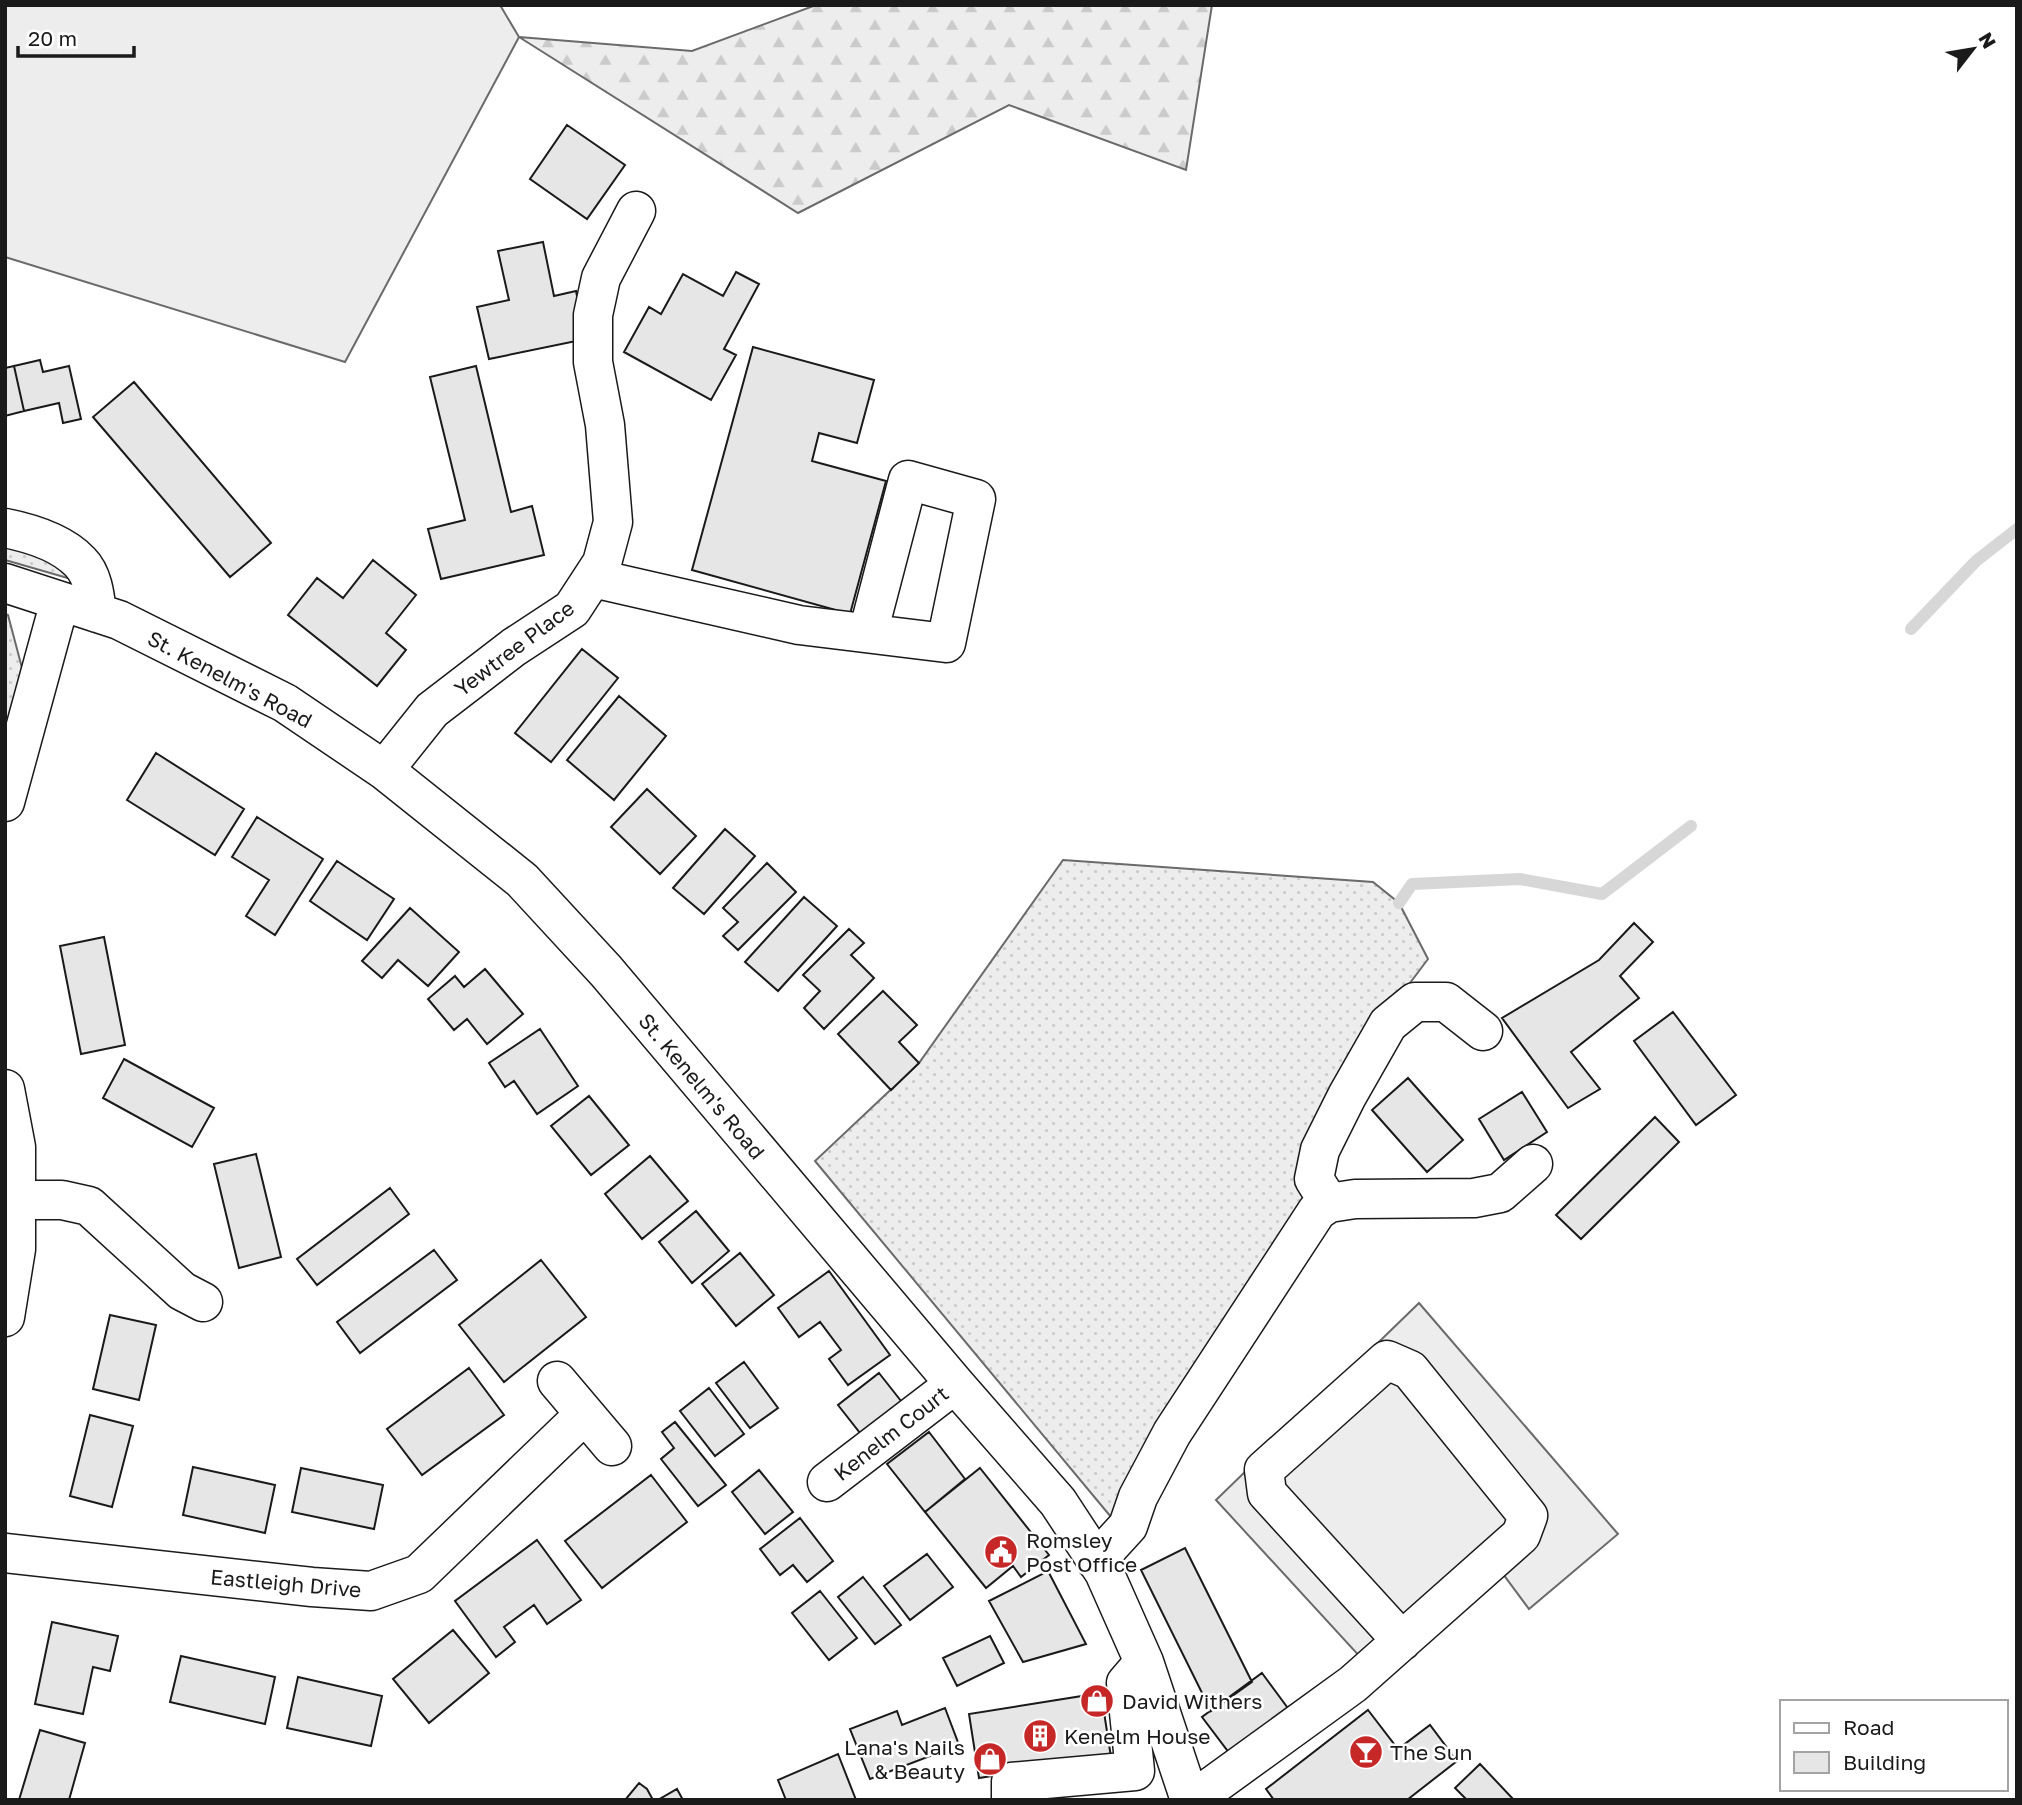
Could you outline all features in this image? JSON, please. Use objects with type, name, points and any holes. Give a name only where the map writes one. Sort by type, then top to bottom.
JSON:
[{"type":"street","name":"Yewtree Place","points":[[384,769],[432,710],[514,647],[572,609],[602,564],[613,522],[605,425],[593,362],[593,315],[601,278],[636,211]]},
{"type":"street","points":[[5,528],[64,549],[81,562],[94,589],[97,613]]},
{"type":"street","points":[[593,578],[799,625],[868,633]]},
{"type":"street","name":"St. Kenelm's Road","points":[[5,583],[119,620],[285,703],[384,769],[522,880],[606,971],[1058,1502],[1104,1572],[1144,1662],[1191,1800]]},
{"type":"street","points":[[5,802],[60,601]]},
{"type":"street","points":[[1329,1203],[1314,1179],[1320,1150],[1388,1024],[1415,1002],[1446,1002],[1483,1031]]},
{"type":"street","points":[[5,1089],[16,1147],[16,1249],[5,1317]]},
{"type":"street","points":[[1096,1561],[1128,1526],[1138,1497],[1172,1433],[1317,1212],[1329,1203],[1355,1199],[1474,1198],[1500,1193],[1533,1164]]},
{"type":"street","points":[[16,1200],[62,1200],[89,1206],[183,1291],[203,1302]]},
{"type":"street","points":[[1191,1800],[1353,1684],[1402,1641],[1521,1535],[1528,1516],[1410,1370],[1387,1360],[1264,1470],[1266,1493],[1402,1641]]},
{"type":"street","points":[[557,1381],[612,1446]]},
{"type":"street","name":"Kenelm Court","points":[[827,1482],[955,1384]]},
{"type":"street","name":"Eastleigh Drive","points":[[5,1553],[312,1587],[371,1591],[419,1574],[584,1415]]},
{"type":"street","points":[[1011,1800],[1011,1782],[1135,1771],[1126,1683],[1144,1662]]},
{"type":"green space","points":[[816,5],[1212,5],[1186,170],[1009,105],[798,213],[519,37],[692,51]]},
{"type":"green space","points":[[5,536],[26,543],[78,581],[5,560]]},
{"type":"green space","points":[[5,614],[8,615],[26,683],[5,747]]},
{"type":"green space","points":[[1063,860],[1373,882],[1399,903],[1428,959],[1374,1031],[1328,1185],[1111,1517],[815,1161],[919,1063]]},
{"type":"shaded area","points":[[5,5],[500,5],[519,37],[345,362],[5,257]]},
{"type":"shaded area","points":[[1419,1303],[1618,1534],[1529,1609],[1500,1570],[1373,1671],[1216,1500]]},
{"type":"building","points":[[567,125],[625,165],[587,219],[530,179]]},
{"type":"building","points":[[543,242],[554,296],[576,291],[586,339],[489,359],[477,307],[509,300],[498,251]]},
{"type":"building","points":[[736,272],[759,284],[724,349],[736,355],[711,400],[624,352],[649,307],[661,314],[683,274],[723,296]]},
{"type":"building","points":[[753,347],[874,380],[857,443],[819,433],[812,461],[886,481],[850,614],[692,570]]},
{"type":"building","points":[[40,360],[43,372],[69,366],[81,419],[63,423],[59,403],[24,411],[14,366]]},
{"type":"building","points":[[14,366],[24,411],[5,416],[5,368]]},
{"type":"building","points":[[476,366],[511,512],[532,506],[544,555],[441,579],[428,529],[465,520],[430,377]]},
{"type":"building","points":[[134,382],[271,543],[230,577],[93,417]]},
{"type":"building","points":[[373,560],[416,595],[386,633],[406,650],[377,686],[288,615],[317,578],[343,598]]},
{"type":"building","points":[[582,649],[618,678],[551,762],[515,733]]},
{"type":"building","points":[[619,696],[666,736],[614,800],[567,760]]},
{"type":"building","points":[[156,753],[244,809],[215,855],[127,800]]},
{"type":"building","points":[[647,789],[696,836],[660,874],[611,827]]},
{"type":"building","points":[[257,817],[323,859],[275,935],[246,916],[269,880],[232,857]]},
{"type":"building","points":[[725,829],[755,856],[704,914],[673,888]]},
{"type":"building","points":[[337,861],[394,899],[367,940],[310,901]]},
{"type":"building","points":[[767,863],[796,892],[738,950],[723,936],[738,922],[723,908]]},
{"type":"building","points":[[804,897],[837,926],[778,991],[745,962]]},
{"type":"building","points":[[410,908],[459,952],[428,986],[398,960],[382,978],[362,961]]},
{"type":"building","points":[[1634,923],[1653,942],[1620,976],[1639,998],[1571,1052],[1600,1089],[1568,1108],[1502,1018],[1599,960]]},
{"type":"building","points":[[849,929],[864,943],[851,955],[874,978],[824,1029],[804,1008],[820,991],[803,975]]},
{"type":"building","points":[[104,937],[125,1045],[81,1054],[60,946]]},
{"type":"building","points":[[485,969],[523,1014],[487,1044],[467,1019],[454,1030],[428,999],[455,976],[464,987]]},
{"type":"building","points":[[883,991],[917,1025],[899,1042],[919,1063],[891,1090],[838,1034]]},
{"type":"building","points":[[1673,1012],[1736,1095],[1696,1125],[1634,1041]]},
{"type":"building","points":[[540,1029],[578,1086],[537,1114],[514,1081],[505,1087],[489,1063]]},
{"type":"building","points":[[124,1059],[214,1108],[192,1147],[103,1098]]},
{"type":"building","points":[[1408,1078],[1463,1140],[1427,1172],[1372,1110]]},
{"type":"building","points":[[1522,1092],[1547,1132],[1504,1160],[1479,1119]]},
{"type":"building","points":[[589,1096],[629,1145],[591,1175],[551,1126]]},
{"type":"building","points":[[1655,1117],[1679,1142],[1581,1239],[1556,1215]]},
{"type":"building","points":[[256,1154],[281,1257],[239,1268],[214,1164]]},
{"type":"building","points":[[650,1156],[688,1201],[642,1239],[605,1194]]},
{"type":"building","points":[[390,1188],[409,1214],[317,1285],[297,1259]]},
{"type":"building","points":[[696,1211],[729,1251],[692,1283],[659,1242]]},
{"type":"building","points":[[434,1250],[457,1280],[360,1353],[337,1322]]},
{"type":"building","points":[[740,1253],[774,1295],[736,1326],[702,1284]]},
{"type":"building","points":[[541,1260],[586,1317],[504,1382],[459,1325]]},
{"type":"building","points":[[829,1271],[890,1355],[848,1385],[829,1359],[841,1350],[820,1322],[799,1337],[778,1308]]},
{"type":"building","points":[[110,1315],[156,1325],[139,1400],[93,1389]]},
{"type":"building","points":[[744,1362],[778,1408],[750,1428],[716,1383]]},
{"type":"building","points":[[469,1368],[504,1415],[422,1475],[387,1429]]},
{"type":"building","points":[[879,1373],[905,1406],[864,1438],[838,1405]]},
{"type":"building","points":[[709,1388],[744,1434],[715,1456],[680,1411]]},
{"type":"building","points":[[90,1415],[133,1426],[112,1507],[70,1496]]},
{"type":"building","points":[[675,1422],[726,1485],[698,1506],[661,1459],[674,1448],[662,1432]]},
{"type":"building","points":[[929,1432],[965,1479],[925,1512],[887,1464]]},
{"type":"building","points":[[193,1467],[275,1485],[265,1533],[183,1515]]},
{"type":"building","points":[[301,1468],[383,1485],[374,1529],[292,1512]]},
{"type":"building","points":[[980,1468],[1049,1555],[1021,1577],[1013,1566],[986,1588],[925,1512]]},
{"type":"building","points":[[759,1470],[793,1512],[765,1534],[732,1492]]},
{"type":"building","points":[[651,1475],[687,1522],[602,1588],[565,1541]]},
{"type":"building","points":[[800,1518],[833,1561],[807,1582],[793,1565],[780,1575],[760,1549]]},
{"type":"building","points":[[537,1540],[581,1600],[547,1624],[534,1605],[504,1627],[515,1642],[496,1657],[455,1601]]},
{"type":"building","points":[[1185,1548],[1252,1682],[1211,1711],[1141,1570]]},
{"type":"building","points":[[927,1554],[953,1587],[910,1620],[884,1586]]},
{"type":"building","points":[[1048,1571],[1086,1644],[1023,1662],[989,1601]]},
{"type":"building","points":[[863,1577],[901,1625],[875,1644],[838,1597]]},
{"type":"building","points":[[820,1591],[857,1638],[829,1660],[792,1613]]},
{"type":"building","points":[[52,1622],[118,1636],[110,1671],[93,1667],[83,1714],[35,1704]]},
{"type":"building","points":[[453,1630],[489,1673],[429,1723],[393,1679]]},
{"type":"building","points":[[990,1636],[1004,1663],[957,1686],[943,1658]]},
{"type":"building","points":[[181,1656],[275,1677],[265,1724],[170,1702]]},
{"type":"building","points":[[1262,1673],[1290,1711],[1230,1754],[1202,1717]]},
{"type":"building","points":[[298,1677],[382,1696],[371,1746],[287,1728]]},
{"type":"building","name":"Kenelm House","points":[[1101,1693],[1111,1757],[979,1778],[969,1714]]},
{"type":"building","points":[[945,1708],[959,1745],[870,1779],[850,1729],[897,1711],[902,1725]]},
{"type":"building","points":[[1368,1710],[1398,1749],[1430,1725],[1457,1761],[1407,1800],[1274,1800],[1266,1789]]},
{"type":"building","points":[[40,1730],[85,1743],[69,1800],[19,1800]]},
{"type":"building","points":[[838,1754],[856,1800],[786,1800],[778,1780]]},
{"type":"building","points":[[1480,1764],[1514,1800],[1467,1800],[1455,1788]]},
{"type":"building","points":[[639,1783],[647,1789],[653,1800],[625,1800]]},
{"type":"building","points":[[677,1789],[683,1800],[658,1800]]},
{"type":"waterway","points":[[1911,629],[1976,561],[2017,529]]},
{"type":"waterway","points":[[1399,903],[1412,884],[1520,879],[1602,894],[1691,826]]},
{"type":"place","name":"Romsley Post Office","points":[[1001,1552]]},
{"type":"place","name":"David Withers","points":[[1097,1701]]},
{"type":"place","name":"Kenelm House","points":[[1040,1736]]},
{"type":"place","name":"The Sun","points":[[1366,1752]]},
{"type":"place","name":"Lana's Nails & Beauty","points":[[990,1759]]}]
